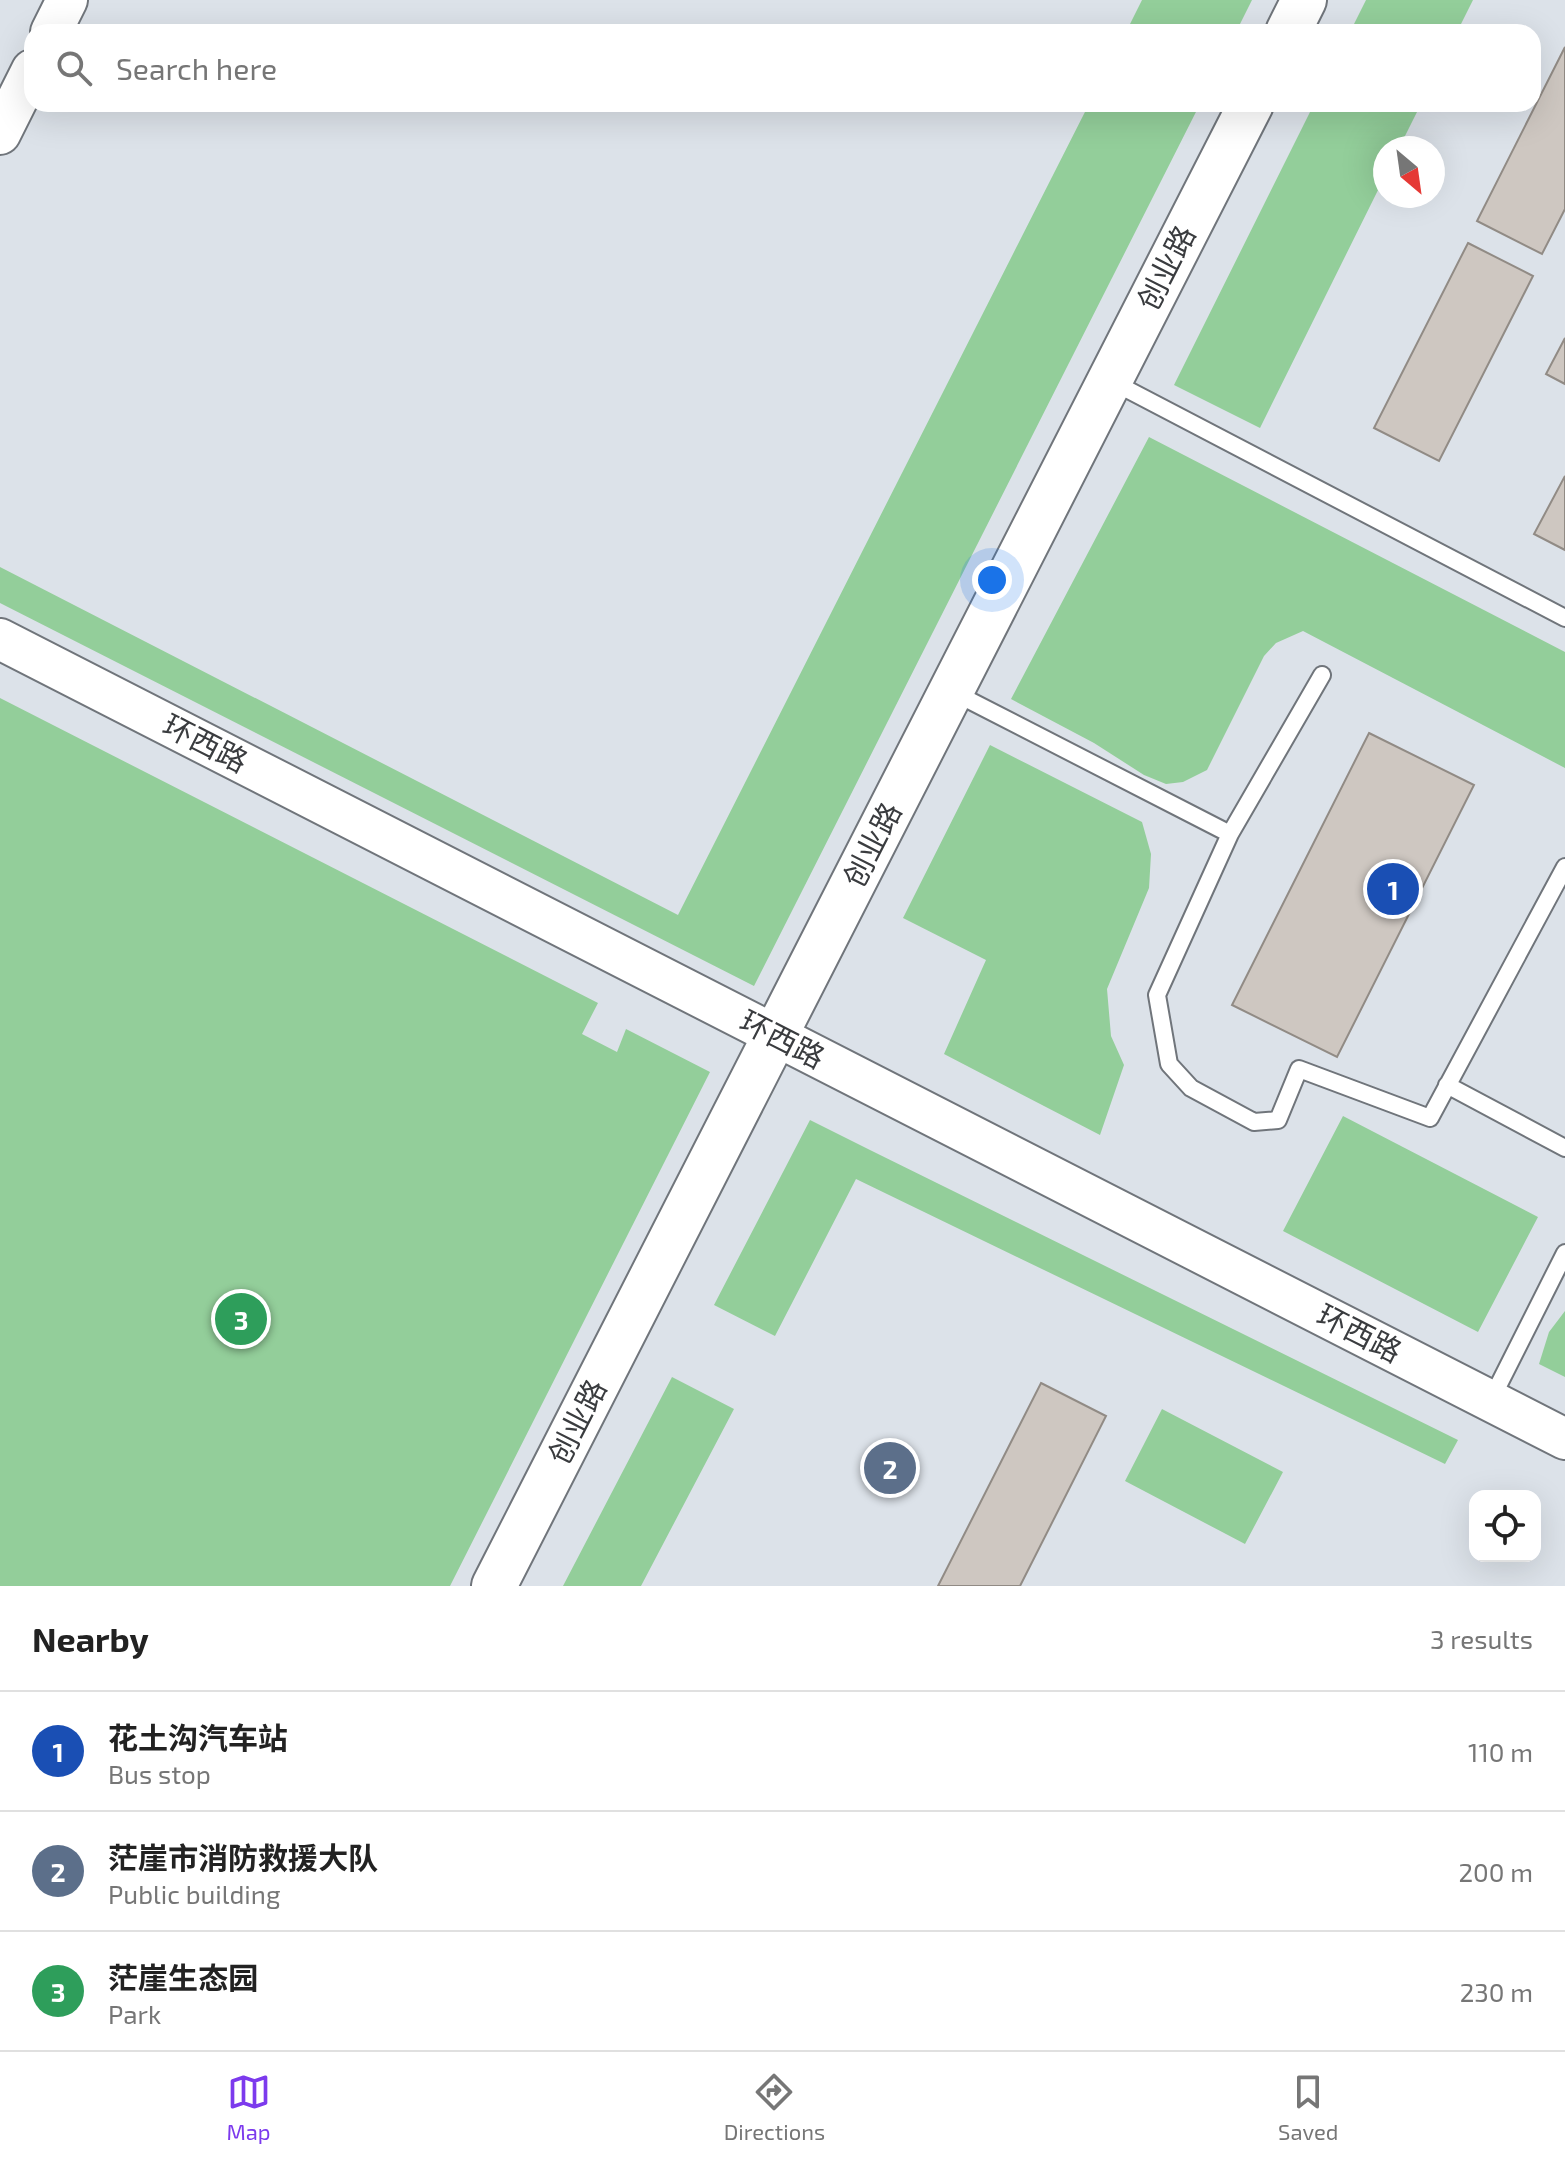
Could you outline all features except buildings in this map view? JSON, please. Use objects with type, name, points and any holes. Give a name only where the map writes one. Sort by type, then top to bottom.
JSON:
[{"type":"main road","points":[[1292,24],[1304,0]]},
{"type":"main road","name":"创业路","points":[[494,1586],[1247,112]]},
{"type":"street","points":[[55,24],[67,0]]},
{"type":"street","points":[[0,134],[24,86]]},
{"type":"street","name":"环西路","points":[[0,639],[1565,1439]]},
{"type":"lane","points":[[1110,380],[1565,618]]},
{"type":"lane","points":[[1322,675],[1230,834],[1157,995],[1169,1064],[1191,1088],[1254,1122],[1278,1120],[1299,1069],[1430,1118],[1565,867]]},
{"type":"lane","points":[[951,691],[1230,834]]},
{"type":"lane","points":[[1447,1085],[1565,1148]]},
{"type":"lane","points":[[1491,1401],[1565,1253]]},
{"type":"green space","points":[[1142,0],[1252,0],[1240,24],[1130,24]]},
{"type":"green space","points":[[1366,0],[1473,0],[1461,24],[1354,24]]},
{"type":"green space","points":[[1085,112],[1196,112],[754,986],[0,603],[0,567],[678,915]]},
{"type":"green space","points":[[1310,112],[1417,112],[1405,136],[1373,136],[1373,200],[1260,428],[1174,385]]},
{"type":"green space","points":[[1149,437],[1565,652],[1565,768],[1303,631],[1276,643],[1264,656],[1207,770],[1183,782],[1166,784],[1144,775],[1094,743],[1011,699]]},
{"type":"green space","points":[[0,698],[598,1003],[582,1034],[617,1052],[626,1029],[710,1072],[450,1586],[0,1586]]},
{"type":"green space","points":[[990,745],[1142,822],[1151,854],[1149,888],[1107,989],[1111,1036],[1124,1065],[1100,1135],[944,1054],[986,960],[903,918]]},
{"type":"green space","points":[[1343,1116],[1538,1217],[1478,1332],[1283,1231]]},
{"type":"green space","points":[[810,1120],[1458,1440],[1445,1464],[856,1179],[775,1336],[714,1305]]},
{"type":"green space","points":[[1565,1311],[1565,1377],[1539,1364],[1549,1332]]},
{"type":"green space","points":[[672,1377],[734,1409],[641,1586],[563,1586]]},
{"type":"green space","points":[[1162,1409],[1283,1472],[1245,1544],[1125,1481]]},
{"type":"place","name":"花土沟汽车站","points":[[1393,889]]},
{"type":"place","name":"茫崖生态园","points":[[241,1319]]},
{"type":"place","name":"茫崖市消防救援大队","points":[[890,1468]]}]
